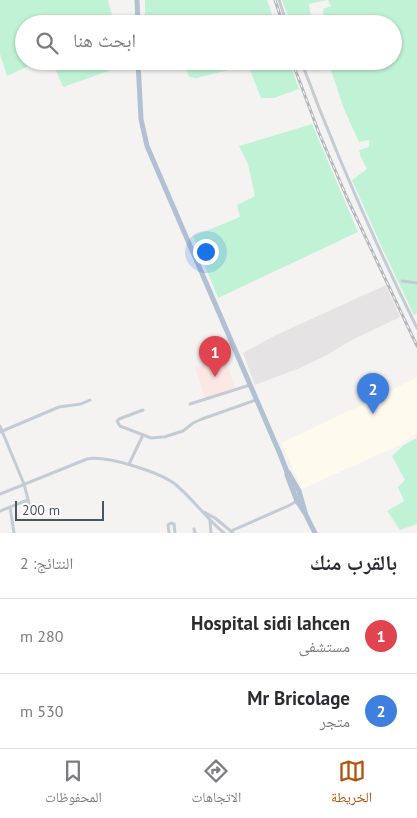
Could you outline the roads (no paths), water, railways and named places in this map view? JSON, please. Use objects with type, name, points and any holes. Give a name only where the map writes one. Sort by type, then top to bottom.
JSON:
[{"type":"main road","points":[[137,0],[138,15]]},
{"type":"main road","points":[[138,70],[140,119],[148,146],[256,400],[269,426],[288,478],[295,488],[315,533]]},
{"type":"street","points":[[279,0],[284,15]]},
{"type":"street","points":[[305,70],[355,195],[417,328]]},
{"type":"street","points":[[402,281],[417,283]]},
{"type":"street","points":[[190,404],[250,385]]},
{"type":"street","points":[[1,431],[59,407],[90,400]]},
{"type":"street","points":[[143,410],[117,421],[120,426],[154,439],[182,431],[202,419],[256,400]]},
{"type":"street","points":[[0,426],[24,484],[32,515]]},
{"type":"street","points":[[129,464],[143,435]]},
{"type":"street","points":[[0,492],[80,461],[92,458],[107,459],[129,464],[172,482],[224,533]]},
{"type":"street","points":[[0,511],[28,500]]},
{"type":"street","points":[[204,512],[215,518],[232,532],[300,500]]},
{"type":"street","points":[[10,507],[14,533]]},
{"type":"street","points":[[210,520],[211,533]]},
{"type":"street","points":[[168,533],[168,525],[171,523],[174,524],[176,533]]},
{"type":"railway","points":[[275,0],[280,15]]},
{"type":"railway","points":[[295,70],[319,133],[348,200],[417,346]]},
{"type":"place","name":"Hospital sidi lahcen","points":[[215,377]]},
{"type":"place","name":"Mr Bricolage","points":[[373,414]]}]
